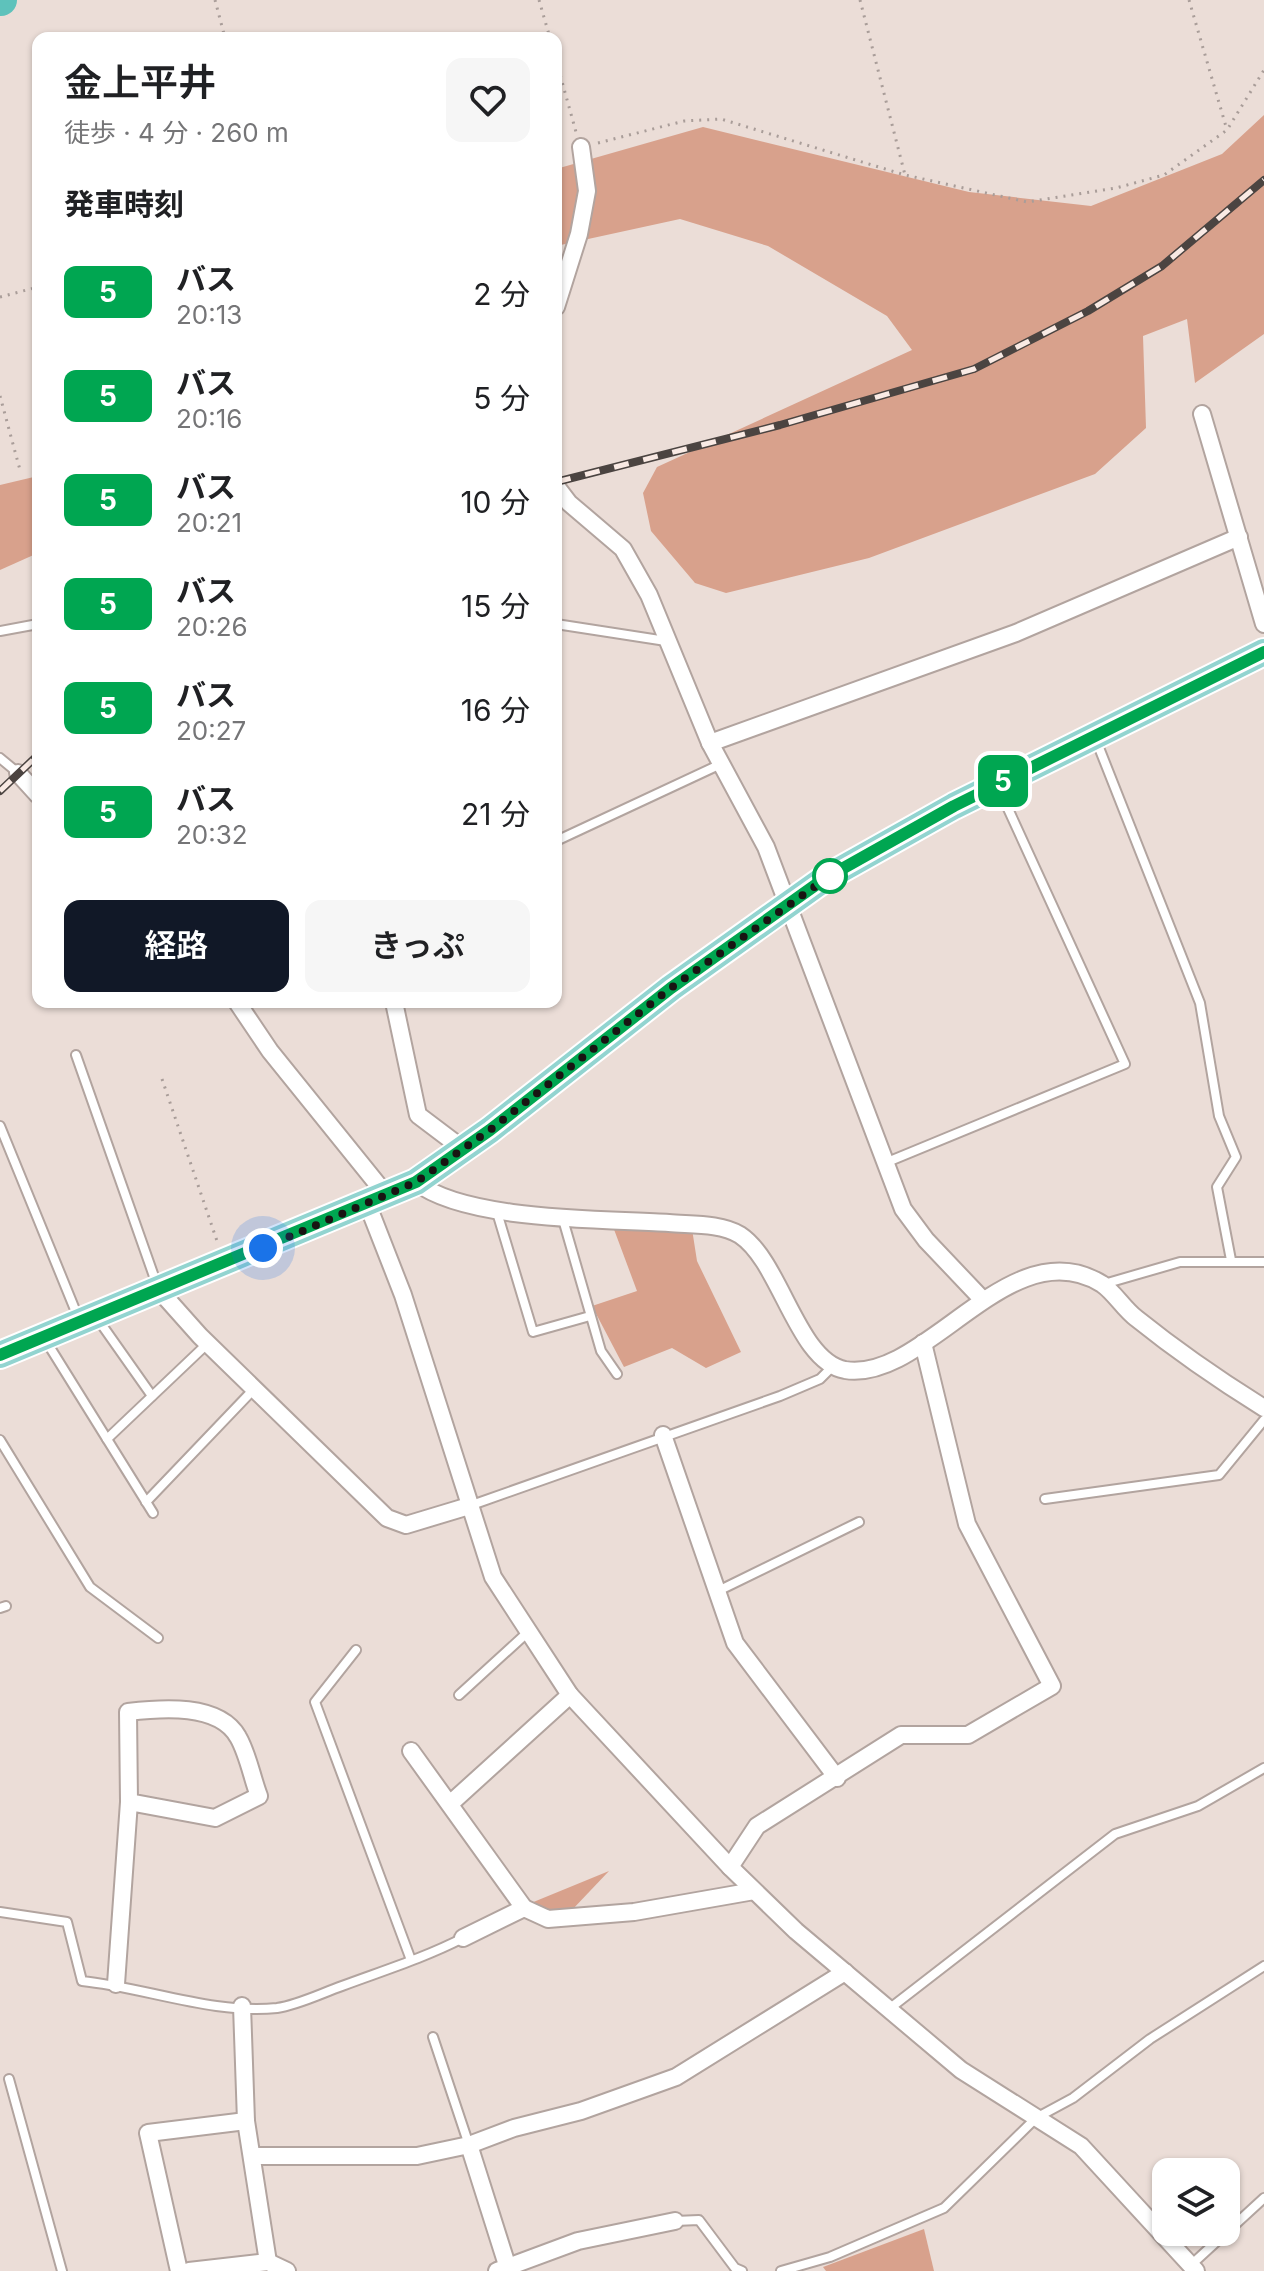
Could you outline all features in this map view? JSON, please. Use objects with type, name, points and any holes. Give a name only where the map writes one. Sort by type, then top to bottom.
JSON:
[{"type":"main road","points":[[0,1355],[416,1182],[786,905],[906,832],[1264,652]]},
{"type":"street","points":[[562,288],[579,234],[587,191],[581,147]]},
{"type":"street","points":[[1202,414],[1264,624]]},
{"type":"street","points":[[562,494],[623,549],[649,595],[710,743],[766,847],[884,1163],[911,1219],[982,1299]]},
{"type":"street","points":[[710,743],[1016,633],[1239,537]]},
{"type":"street","points":[[18,773],[32,788]]},
{"type":"street","points":[[241,1008],[377,1200],[403,1295],[493,1577],[570,1695],[754,1891],[961,2070],[1081,2146],[1194,2268]]},
{"type":"street","points":[[395,1008],[418,1115],[463,1149]]},
{"type":"street","points":[[416,1182],[437,1197],[496,1209],[697,1225],[739,1234],[763,1260],[805,1332],[833,1366],[849,1370],[881,1366],[923,1343],[982,1299],[1030,1278],[1051,1274],[1074,1275],[1103,1285],[1122,1307],[1197,1367],[1264,1408]]},
{"type":"street","points":[[159,1290],[207,1344],[387,1518],[406,1525],[469,1506]]},
{"type":"street","points":[[730,1867],[757,1826],[901,1735],[968,1735],[1052,1686],[967,1524],[923,1343]]},
{"type":"street","points":[[663,1435],[735,1643],[837,1778]]},
{"type":"street","points":[[451,1803],[570,1695]]},
{"type":"street","points":[[116,1984],[129,1802],[128,1712],[163,1707],[215,1717],[237,1735],[259,1796],[215,1818],[129,1802]]},
{"type":"street","points":[[411,1751],[524,1908],[548,1919],[634,1912],[754,1891]]},
{"type":"street","points":[[463,1938],[524,1908]]},
{"type":"street","points":[[253,2156],[401,2156],[469,2145],[676,2077],[845,1972]]},
{"type":"street","points":[[242,2006],[246,2121],[268,2262]]},
{"type":"street","points":[[179,2271],[148,2133],[246,2121]]},
{"type":"street","points":[[469,2145],[502,2268],[578,2241],[675,2221]]},
{"type":"street","points":[[189,2271],[268,2262],[287,2271]]},
{"type":"lane","points":[[0,631],[32,625]]},
{"type":"lane","points":[[562,625],[667,641]]},
{"type":"lane","points":[[1094,736],[1200,1003],[1219,1116],[1236,1157],[1217,1187],[1231,1260]]},
{"type":"lane","points":[[0,758],[18,773]]},
{"type":"lane","points":[[562,838],[721,764]]},
{"type":"lane","points":[[884,1163],[1125,1064],[997,784]]},
{"type":"lane","points":[[76,1055],[159,1290]]},
{"type":"lane","points":[[0,1126],[87,1319],[152,1396]]},
{"type":"lane","points":[[496,1209],[533,1332],[590,1316]]},
{"type":"lane","points":[[561,1215],[601,1351],[617,1374]]},
{"type":"lane","points":[[1103,1285],[1180,1262],[1264,1262]]},
{"type":"lane","points":[[44,1337],[153,1513]]},
{"type":"lane","points":[[107,1439],[207,1344]]},
{"type":"lane","points":[[469,1506],[780,1396],[820,1379],[833,1366]]},
{"type":"lane","points":[[146,1502],[254,1389]]},
{"type":"lane","points":[[1045,1499],[1219,1475],[1264,1420]]},
{"type":"lane","points":[[0,1440],[90,1587],[158,1638]]},
{"type":"lane","points":[[717,1591],[859,1522]]},
{"type":"lane","points":[[459,1695],[528,1632]]},
{"type":"lane","points":[[356,1650],[315,1702],[411,1960]]},
{"type":"lane","points":[[889,2009],[1115,1834],[1210,1800],[1264,1768]]},
{"type":"lane","points":[[0,1912],[67,1922],[82,1981],[116,1984],[145,1994],[242,2006],[278,2008],[463,1938]]},
{"type":"lane","points":[[781,2271],[830,2257],[944,2208],[1036,2118],[1073,2098],[1150,2039],[1264,1966]]},
{"type":"lane","points":[[433,2037],[469,2145]]},
{"type":"lane","points":[[9,2079],[62,2271]]},
{"type":"lane","points":[[1194,2268],[1264,2198]]},
{"type":"lane","points":[[675,2221],[699,2220],[735,2268],[742,2271]]},
{"type":"path","points":[[215,0],[223,32]]},
{"type":"path","points":[[539,0],[548,32]]},
{"type":"path","points":[[860,0],[905,175]]},
{"type":"path","points":[[1189,0],[1227,130]]},
{"type":"path","points":[[562,81],[581,147],[684,121],[721,119],[905,175],[1027,202],[1164,175],[1227,130],[1264,70]]},
{"type":"path","points":[[0,297],[32,289]]},
{"type":"path","points":[[0,396],[20,470]]},
{"type":"path","points":[[162,1079],[225,1263]]},
{"type":"shaded area","points":[[1264,115],[1264,334],[1195,383],[1187,319],[1143,336],[1146,428],[1095,474],[869,558],[726,593],[695,583],[651,531],[643,493],[657,467],[912,350],[887,316],[768,246],[680,219],[562,245],[562,167],[703,127],[969,192],[1091,206],[1222,154]]},
{"type":"shaded area","points":[[32,477],[32,556],[0,570],[0,485]]},
{"type":"shaded area","points":[[612,1224],[692,1229],[697,1261],[741,1352],[706,1368],[672,1348],[624,1367],[592,1306],[637,1291]]},
{"type":"shaded area","points":[[609,1871],[571,1911],[548,1913],[531,1903]]},
{"type":"shaded area","points":[[924,2229],[934,2271],[826,2271],[823,2267]]},
{"type":"railway","points":[[562,480],[780,425],[974,369],[1088,311],[1162,266],[1264,180]]},
{"type":"railway","points":[[0,791],[32,761]]},
{"type":"bus line","name":"5","points":[[0,1355],[416,1182],[490,1130],[671,988],[824,879],[954,806],[1264,652]]},
{"type":"route","points":[[263,1248],[416,1182],[490,1130],[671,988],[830,876]]}]
